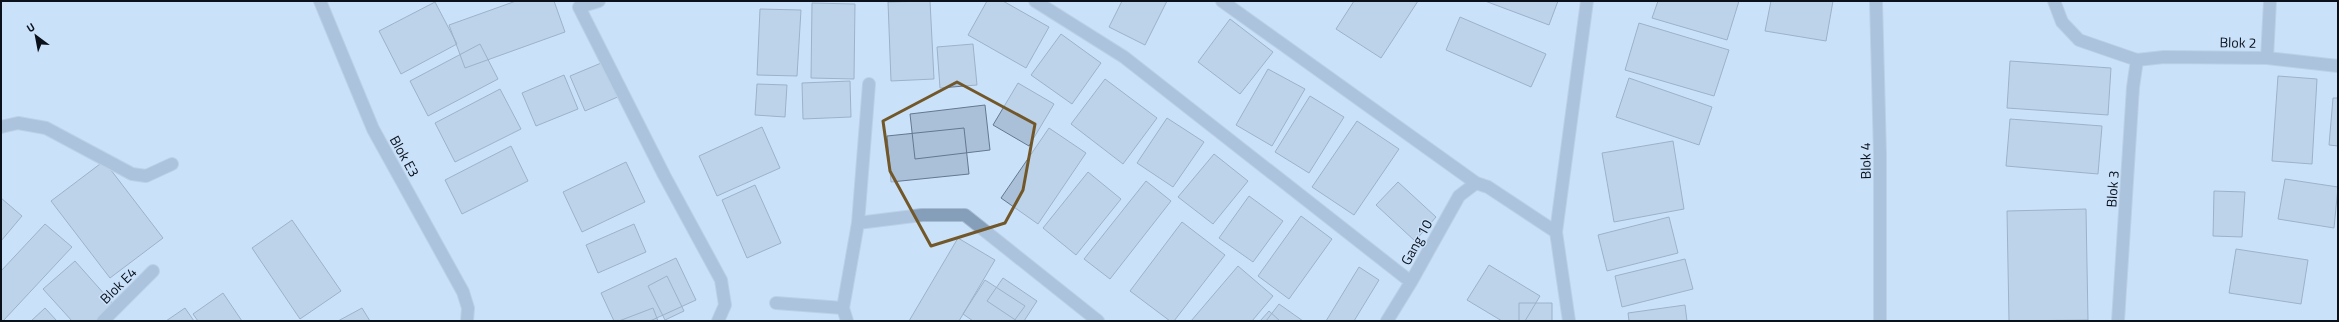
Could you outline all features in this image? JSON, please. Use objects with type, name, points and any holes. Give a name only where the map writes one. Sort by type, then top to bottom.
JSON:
[{"type":"street","name":"Blok E3","points":[[320,1],[373,129],[463,292],[468,308],[467,321]]},
{"type":"street","points":[[599,1],[580,7],[664,175],[721,280],[725,305],[718,321]]},
{"type":"street","points":[[1035,1],[1124,56],[1411,282]]},
{"type":"street","points":[[1222,1],[1476,183],[1488,187],[1556,232]]},
{"type":"street","points":[[1569,321],[1556,232],[1587,1]]},
{"type":"street","name":"Blok 4","points":[[1876,1],[1880,155],[1880,321]]},
{"type":"street","points":[[2054,1],[2062,22],[2079,40],[2138,60]]},
{"type":"street","points":[[2267,58],[2270,1]]},
{"type":"street","name":"Blok 2","points":[[2138,60],[2164,57],[2267,58],[2338,66]]},
{"type":"street","name":"Blok 3","points":[[2118,321],[2133,86],[2138,60]]},
{"type":"street","points":[[848,321],[843,308],[858,223],[869,84]]},
{"type":"street","points":[[1,127],[18,123],[46,128],[132,174],[146,176],[172,164]]},
{"type":"street","name":"Gang 10","points":[[1387,321],[1411,282],[1458,196],[1476,183]]},
{"type":"street","points":[[858,223],[922,215],[965,215],[1098,321]]},
{"type":"street","name":"Blok E4","points":[[103,321],[153,271]]},
{"type":"street","points":[[776,303],[843,308]]},
{"type":"highlighted area","points":[[957,82],[1035,124],[1023,190],[1005,223],[931,246],[890,171],[883,121]]},
{"type":"building","points":[[516,1],[554,1],[565,32],[465,68],[449,25]]},
{"type":"building","points":[[930,1],[934,79],[891,81],[888,2]]},
{"type":"building","points":[[987,1],[1003,1],[1049,27],[1026,68],[968,35]]},
{"type":"building","points":[[1122,1],[1167,1],[1145,45],[1109,27]]},
{"type":"building","points":[[1354,1],[1418,1],[1381,58],[1336,29]]},
{"type":"building","points":[[1485,1],[1558,1],[1549,25]]},
{"type":"building","points":[[1658,1],[1739,1],[1727,40],[1652,18]]},
{"type":"building","points":[[1771,1],[1833,1],[1826,41],[1765,31]]},
{"type":"building","points":[[435,2],[457,44],[401,74],[379,31]]},
{"type":"building","points":[[812,3],[855,4],[854,79],[811,78]]},
{"type":"building","points":[[760,9],[801,10],[797,76],[757,75]]},
{"type":"building","points":[[1460,17],[1546,54],[1531,87],[1446,50]]},
{"type":"building","points":[[1230,19],[1273,52],[1240,94],[1198,62]]},
{"type":"building","points":[[1639,23],[1729,50],[1714,96],[1625,70]]},
{"type":"building","points":[[1061,34],[1101,63],[1072,104],[1031,75]]},
{"type":"building","points":[[480,44],[498,79],[428,116],[410,81]]},
{"type":"building","points":[[973,44],[977,85],[940,88],[937,47]]},
{"type":"building","points":[[606,61],[620,96],[585,111],[570,76]]},
{"type":"building","points":[[2010,61],[2111,68],[2108,115],[2007,108]]},
{"type":"building","points":[[1268,69],[1305,89],[1272,146],[1236,125]]},
{"type":"building","points":[[564,75],[578,109],[536,126],[522,93]]},
{"type":"building","points":[[2278,76],[2317,79],[2312,164],[2272,161]]},
{"type":"building","points":[[1629,78],[1712,107],[1699,145],[1616,117]]},
{"type":"building","points":[[1105,79],[1157,118],[1123,164],[1071,124]]},
{"type":"building","points":[[850,81],[851,117],[803,119],[802,83]]},
{"type":"building","points":[[1018,83],[1054,104],[1029,146],[993,125]]},
{"type":"building","points":[[757,84],[787,85],[785,117],[755,115]]},
{"type":"building","points":[[500,89],[521,129],[455,162],[435,123]]},
{"type":"building","points":[[1310,96],[1344,117],[1309,173],[1275,152]]},
{"type":"building","points":[[2333,98],[2338,98],[2338,146],[2329,145]]},
{"type":"building","points":[[985,105],[990,150],[915,159],[910,114]]},
{"type":"building","points":[[1167,118],[1204,142],[1173,187],[1137,163]]},
{"type":"building","points":[[2010,119],[2102,126],[2098,174],[2006,166]]},
{"type":"building","points":[[1357,121],[1399,149],[1354,215],[1312,187]]},
{"type":"building","points":[[762,127],[780,168],[717,196],[699,156]]},
{"type":"building","points":[[964,128],[969,174],[891,182],[887,136]]},
{"type":"building","points":[[1049,128],[1086,153],[1038,224],[1001,198]]},
{"type":"building","points":[[1673,141],[1684,209],[1614,222],[1602,153]]},
{"type":"building","points":[[511,146],[528,181],[462,214],[445,180]]},
{"type":"building","points":[[1214,154],[1248,181],[1213,224],[1178,197]]},
{"type":"building","points":[[104,161],[163,238],[110,278],[51,201]]},
{"type":"building","points":[[626,162],[645,202],[582,232],[563,192]]},
{"type":"building","points":[[1088,172],[1121,199],[1076,255],[1043,228]]},
{"type":"building","points":[[2285,179],[2338,187],[2334,228],[2278,219]]},
{"type":"building","points":[[1146,181],[1171,201],[1110,279],[1084,259]]},
{"type":"building","points":[[1398,182],[1436,217],[1415,241],[1376,205]]},
{"type":"building","points":[[755,185],[781,243],[747,258],[722,200]]},
{"type":"building","points":[[2214,191],[2245,192],[2242,237],[2213,236]]},
{"type":"building","points":[[1249,196],[1283,221],[1253,262],[1219,238]]},
{"type":"building","points":[[1,198],[22,216],[1,241]]},
{"type":"building","points":[[2086,209],[2088,320],[2009,321],[2007,211]]},
{"type":"building","points":[[1301,216],[1332,239],[1289,299],[1258,276]]},
{"type":"building","points":[[1669,217],[1678,253],[1607,271],[1598,235]]},
{"type":"building","points":[[292,220],[341,291],[300,319],[252,248]]},
{"type":"building","points":[[1182,222],[1225,255],[1174,321],[1170,321],[1130,291]]},
{"type":"building","points":[[45,224],[72,247],[3,321],[1,321],[1,271]]},
{"type":"building","points":[[634,224],[646,252],[598,273],[586,245]]},
{"type":"building","points":[[958,238],[995,260],[959,321],[909,321]]},
{"type":"building","points":[[2236,249],[2308,260],[2301,304],[2229,293]]},
{"type":"building","points":[[676,258],[696,300],[650,321],[614,321],[601,293]]},
{"type":"building","points":[[1685,259],[1693,289],[1622,307],[1615,276]]},
{"type":"building","points":[[75,261],[114,305],[96,321],[72,321],[43,289]]},
{"type":"building","points":[[1489,265],[1540,296],[1525,321],[1502,321],[1467,300]]},
{"type":"building","points":[[1238,266],[1273,296],[1252,321],[1191,321]]},
{"type":"building","points":[[1359,267],[1379,280],[1354,321],[1326,321]]},
{"type":"building","points":[[667,276],[684,311],[665,320],[648,286]]},
{"type":"building","points":[[1003,278],[1037,301],[1024,321],[1017,321],[987,301]]},
{"type":"building","points":[[985,280],[1025,306],[1014,321],[973,321],[963,314]]},
{"type":"building","points":[[223,293],[242,321],[198,321],[193,314]]},
{"type":"building","points":[[1519,303],[1552,303],[1552,321],[1519,321]]},
{"type":"building","points":[[1279,304],[1303,321],[1266,321]]},
{"type":"building","points":[[1685,305],[1687,321],[1629,321],[1628,313]]},
{"type":"building","points":[[45,308],[57,321],[31,321]]},
{"type":"building","points":[[185,308],[194,321],[166,321]]},
{"type":"building","points":[[362,308],[370,321],[338,321]]},
{"type":"building","points":[[653,308],[658,321],[619,321]]},
{"type":"building","points":[[1269,311],[1280,321],[1260,321]]}]
